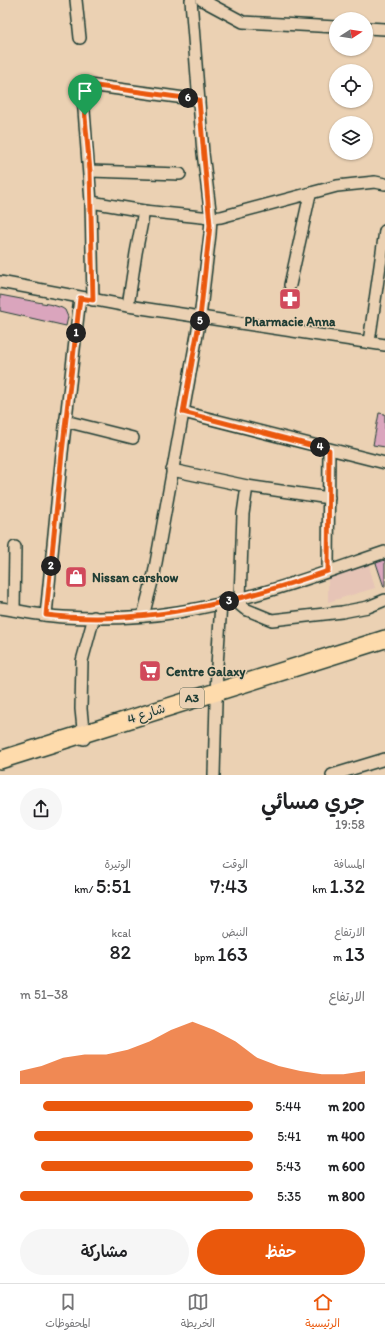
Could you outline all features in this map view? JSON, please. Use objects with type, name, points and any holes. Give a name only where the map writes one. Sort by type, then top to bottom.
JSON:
[{"type":"highway","name":"شارع 4","points":[[216,697],[385,638]]},
{"type":"highway","name":"شارع 4","points":[[0,760],[84,738],[216,697],[385,649]]},
{"type":"highway","name":"شارع 4","points":[[0,769],[84,738]]},
{"type":"street","points":[[76,0],[80,38]]},
{"type":"street","points":[[143,616],[154,574],[200,318],[211,218],[191,0]]},
{"type":"street","points":[[202,0],[243,22],[329,27]]},
{"type":"street","points":[[373,28],[385,29]]},
{"type":"street","points":[[93,300],[90,171],[82,84],[199,100]]},
{"type":"street","points":[[90,171],[180,174]]},
{"type":"street","points":[[91,202],[144,211],[211,218],[221,217],[343,186],[375,182],[385,184]]},
{"type":"street","points":[[290,285],[310,194]]},
{"type":"street","points":[[128,306],[144,211]]},
{"type":"street","points":[[369,342],[385,231]]},
{"type":"street","points":[[0,282],[80,298],[200,318],[385,345]]},
{"type":"street","points":[[46,615],[80,298]]},
{"type":"street","points":[[183,412],[385,463]]},
{"type":"street","points":[[66,421],[133,438]]},
{"type":"street","points":[[328,571],[329,450]]},
{"type":"street","points":[[172,470],[247,486],[328,498]]},
{"type":"street","points":[[247,486],[243,514],[237,599],[249,611],[272,620],[342,612],[368,607],[385,600]]},
{"type":"street","points":[[14,610],[15,547]]},
{"type":"street","points":[[0,608],[46,615],[94,617],[143,616],[178,612],[221,603],[292,584],[385,552]]},
{"type":"street","points":[[214,775],[221,603]]},
{"type":"street","points":[[84,738],[82,661],[94,617]]},
{"type":"street","points":[[332,775],[385,759]]},
{"type":"shaded area","points":[[368,562],[375,588],[328,602],[328,574]]},
{"type":"building","points":[[0,295],[62,308],[65,310],[68,317],[66,326],[0,311]]},
{"type":"building","points":[[379,413],[385,414],[385,447],[373,445]]},
{"type":"building","points":[[385,560],[385,587],[384,587],[376,563]]},
{"type":"place","name":"Pharmacie Anna","points":[[290,299]]},
{"type":"place","name":"Nissan carshow","points":[[76,577]]},
{"type":"place","name":"Centre Galaxy","points":[[150,671]]},
{"type":"route","points":[[82,84],[199,100],[203,153],[211,218],[208,258],[200,318],[183,412],[329,450],[328,571],[292,584],[234,600],[178,612],[143,616],[62,617],[46,615],[62,453],[80,298],[93,300],[90,171],[85,115],[82,84]]}]
